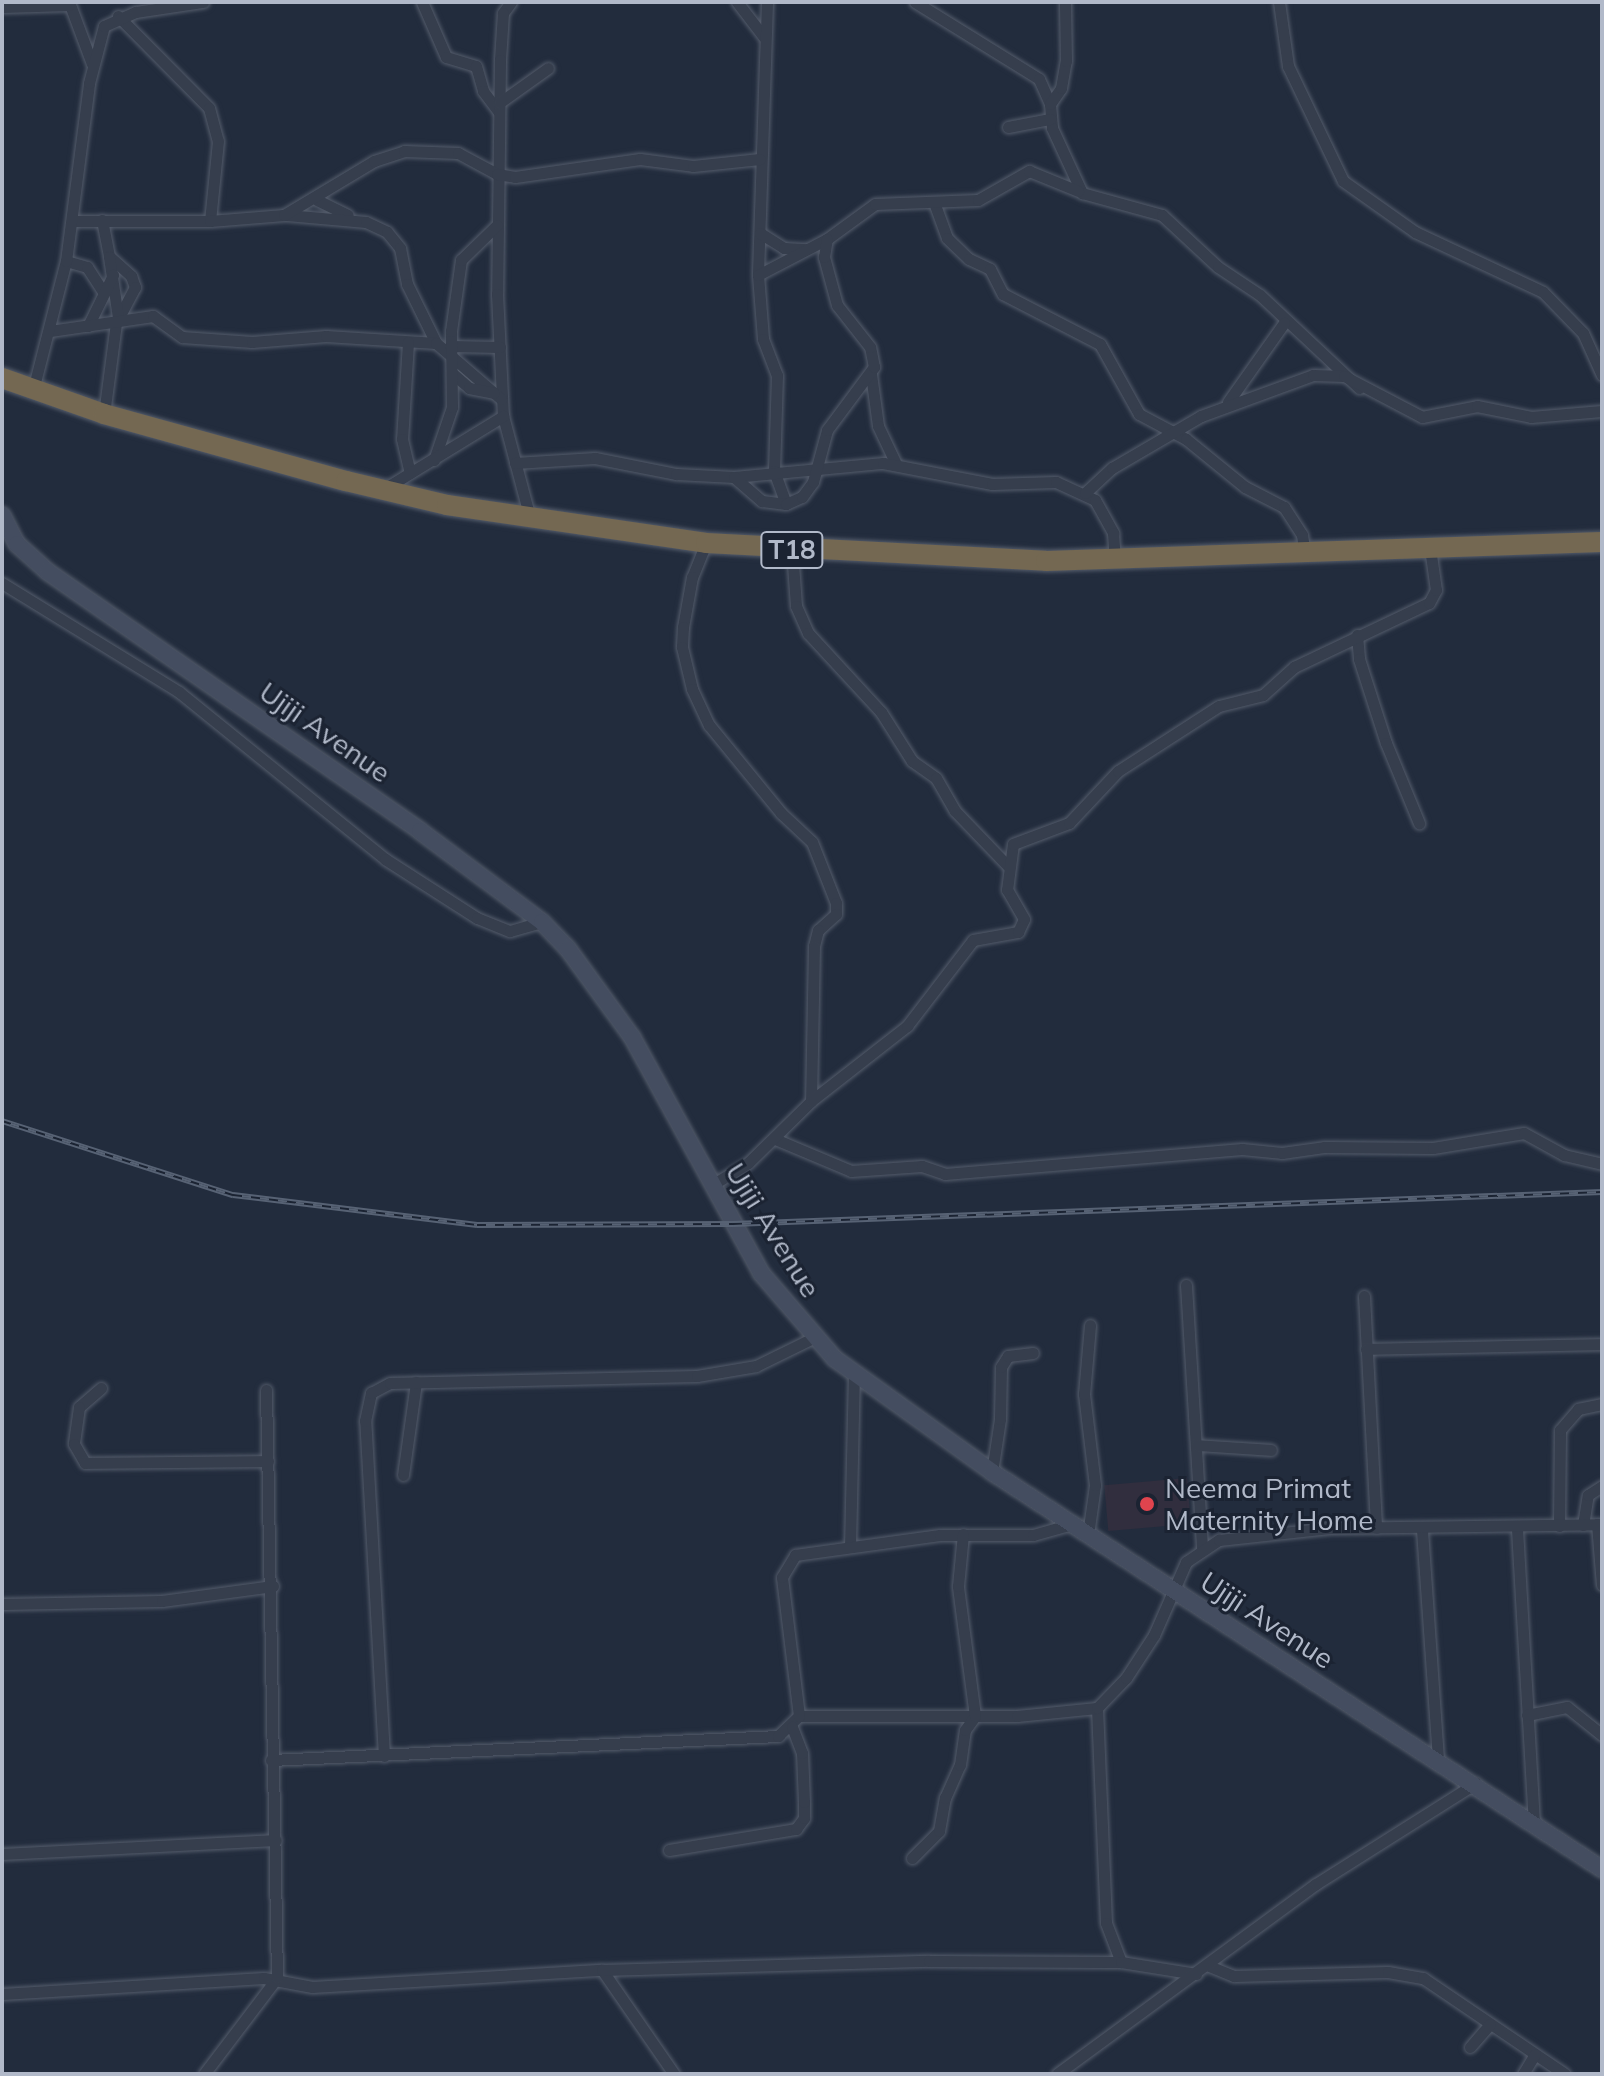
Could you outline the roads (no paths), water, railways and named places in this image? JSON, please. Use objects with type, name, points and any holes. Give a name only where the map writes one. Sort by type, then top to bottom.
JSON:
[{"type":"highway","name":"T18","points":[[2,378],[104,414],[383,490],[530,518],[706,543],[978,560],[1115,559],[1602,542]]},
{"type":"main road","name":"Ujiji Avenue","points":[[2,515],[17,544],[48,572],[323,763],[542,922],[612,1004],[761,1273],[813,1338],[854,1374],[992,1472],[1476,1783],[1602,1869]]},
{"type":"street","points":[[33,390],[66,261],[92,65],[104,26],[118,16],[203,2]]},
{"type":"street","points":[[422,2],[446,57],[476,66],[483,91],[499,107]]},
{"type":"street","points":[[511,2],[502,24],[499,107],[498,396],[530,518]]},
{"type":"street","points":[[737,2],[764,37]]},
{"type":"street","points":[[767,2],[758,275],[760,323],[777,375],[774,471],[786,504]]},
{"type":"street","points":[[915,2],[1033,73],[1050,104],[1050,119],[1082,193]]},
{"type":"street","points":[[1050,104],[1061,88],[1066,61],[1065,2]]},
{"type":"street","points":[[1279,2],[1288,66],[1343,181],[1415,232],[1543,292],[1583,333],[1602,375]]},
{"type":"street","points":[[2,7],[69,3],[92,65]]},
{"type":"street","points":[[118,16],[209,108],[218,141],[210,221]]},
{"type":"street","points":[[499,107],[548,68]]},
{"type":"street","points":[[1008,127],[1050,119]]},
{"type":"street","points":[[284,215],[317,200],[374,161],[404,151],[458,153],[497,174],[528,176],[640,159],[693,166],[760,159]]},
{"type":"street","points":[[758,275],[827,239],[875,204],[935,205],[978,200],[1029,171],[1082,193],[1162,215],[1218,267],[1271,305],[1284,323],[1359,388]]},
{"type":"street","points":[[317,200],[387,232],[400,248],[407,284],[436,343]]},
{"type":"street","points":[[935,205],[947,238],[969,259],[990,269],[1003,294],[1100,344],[1131,405],[1172,431],[1245,487],[1284,507],[1302,535],[1305,553]]},
{"type":"street","points":[[72,221],[210,221],[284,215],[366,222]]},
{"type":"street","points":[[102,220],[114,274],[117,320],[104,414]]},
{"type":"street","points":[[434,460],[449,423],[450,350],[461,260],[497,225]]},
{"type":"street","points":[[760,233],[784,248],[808,249],[824,257]]},
{"type":"street","points":[[827,239],[824,257],[837,305],[875,358],[871,374],[878,426],[896,464]]},
{"type":"street","points":[[109,256],[131,276],[135,287],[117,320]]},
{"type":"street","points":[[66,261],[87,267],[104,293]]},
{"type":"street","points":[[88,326],[114,274]]},
{"type":"street","points":[[50,331],[153,316],[182,337],[252,342],[310,336],[436,343],[450,350],[498,396]]},
{"type":"street","points":[[1228,402],[1284,323]]},
{"type":"street","points":[[408,342],[402,439],[410,473]]},
{"type":"street","points":[[450,350],[500,347]]},
{"type":"street","points":[[451,373],[469,388],[498,396]]},
{"type":"street","points":[[734,477],[753,497],[786,504],[808,491],[827,430],[871,374]]},
{"type":"street","points":[[1085,493],[1112,468],[1172,431],[1228,402],[1313,375],[1344,376],[1359,388],[1382,393],[1422,417],[1477,406],[1531,417],[1602,411]]},
{"type":"street","points":[[383,490],[503,416]]},
{"type":"street","points":[[515,463],[595,458],[676,474],[734,477],[774,471],[896,464],[992,484],[1056,482],[1085,493],[1105,514],[1115,559]]},
{"type":"street","points":[[706,543],[692,577],[683,627],[682,647],[692,689],[709,725],[781,813],[812,842],[836,903],[836,914],[818,930],[814,946],[811,1101]]},
{"type":"street","points":[[712,1185],[775,1139],[811,1101],[916,1017],[973,940],[1011,934],[1022,927],[1022,914],[1008,895],[1007,865],[1013,844],[1069,823],[1132,762],[1219,706],[1263,695],[1294,667],[1429,603],[1436,590],[1430,548]]},
{"type":"street","points":[[792,550],[796,606],[808,633],[881,712],[912,761],[936,778],[955,811],[1007,865]]},
{"type":"street","points":[[2,583],[214,717],[361,841],[477,918],[510,931],[542,922]]},
{"type":"street","points":[[1357,635],[1359,659],[1386,743],[1419,823]]},
{"type":"street","points":[[775,1139],[851,1171],[922,1166],[945,1174],[1242,1149],[1282,1153],[1324,1147],[1433,1148],[1524,1133],[1564,1155],[1602,1164]]},
{"type":"street","points":[[1186,1285],[1202,1549]]},
{"type":"street","points":[[1364,1296],[1376,1528]]},
{"type":"street","points":[[1088,1535],[1095,1485],[1084,1394],[1090,1325]]},
{"type":"street","points":[[384,1756],[366,1405],[377,1387],[416,1382],[697,1376],[756,1366],[813,1338]]},
{"type":"street","points":[[1366,1349],[1602,1344]]},
{"type":"street","points":[[992,1472],[1000,1419],[1001,1367],[1008,1356],[1033,1353]]},
{"type":"street","points":[[850,1547],[854,1374]]},
{"type":"street","points":[[403,1475],[416,1382]]},
{"type":"street","points":[[101,1388],[79,1407],[74,1444],[85,1463],[268,1461]]},
{"type":"street","points":[[204,2074],[277,1978],[276,1840],[271,1760],[273,1586],[266,1390]]},
{"type":"street","points":[[1559,1526],[1560,1430],[1578,1409],[1602,1404]]},
{"type":"street","points":[[1196,1445],[1271,1450]]},
{"type":"street","points":[[1583,1525],[1588,1495],[1602,1486]]},
{"type":"street","points":[[271,1760],[699,1744],[778,1736],[792,1727],[799,1716],[782,1577],[786,1564],[807,1550],[963,1534],[1007,1537],[1072,1524]]},
{"type":"street","points":[[799,1716],[975,1716],[1097,1708],[1126,1678],[1154,1635],[1186,1562],[1202,1549],[1262,1532],[1376,1528],[1517,1529],[1600,1524],[1602,1585]]},
{"type":"street","points":[[1517,1529],[1534,1823]]},
{"type":"street","points":[[1422,1530],[1438,1759]]},
{"type":"street","points":[[912,1858],[939,1831],[945,1798],[960,1765],[965,1730],[975,1716],[958,1586],[963,1534]]},
{"type":"street","points":[[2,1604],[162,1601],[273,1586]]},
{"type":"street","points":[[1527,1715],[1567,1707],[1602,1735]]},
{"type":"street","points":[[1097,1708],[1106,1923],[1121,1962]]},
{"type":"street","points":[[669,1850],[796,1829],[804,1818],[804,1802],[802,1753],[792,1727]]},
{"type":"street","points":[[1057,2074],[1209,1966],[1316,1884],[1476,1783]]},
{"type":"street","points":[[2,1854],[276,1840]]},
{"type":"street","points":[[2,1994],[277,1978],[323,1987],[602,1970],[929,1961],[1121,1962],[1196,1974]]},
{"type":"street","points":[[1209,1966],[1220,1975],[1234,1976],[1405,1973],[1423,1978],[1565,2074]]},
{"type":"street","points":[[602,1970],[674,2074]]},
{"type":"street","points":[[1470,2047],[1490,2024]]},
{"type":"street","points":[[1523,2074],[1535,2054]]},
{"type":"railway","points":[[2,1121],[233,1195],[477,1225],[733,1224],[1602,1192]]},
{"type":"place","name":"Neema Primat Maternity Home","points":[[1147,1504]]}]
